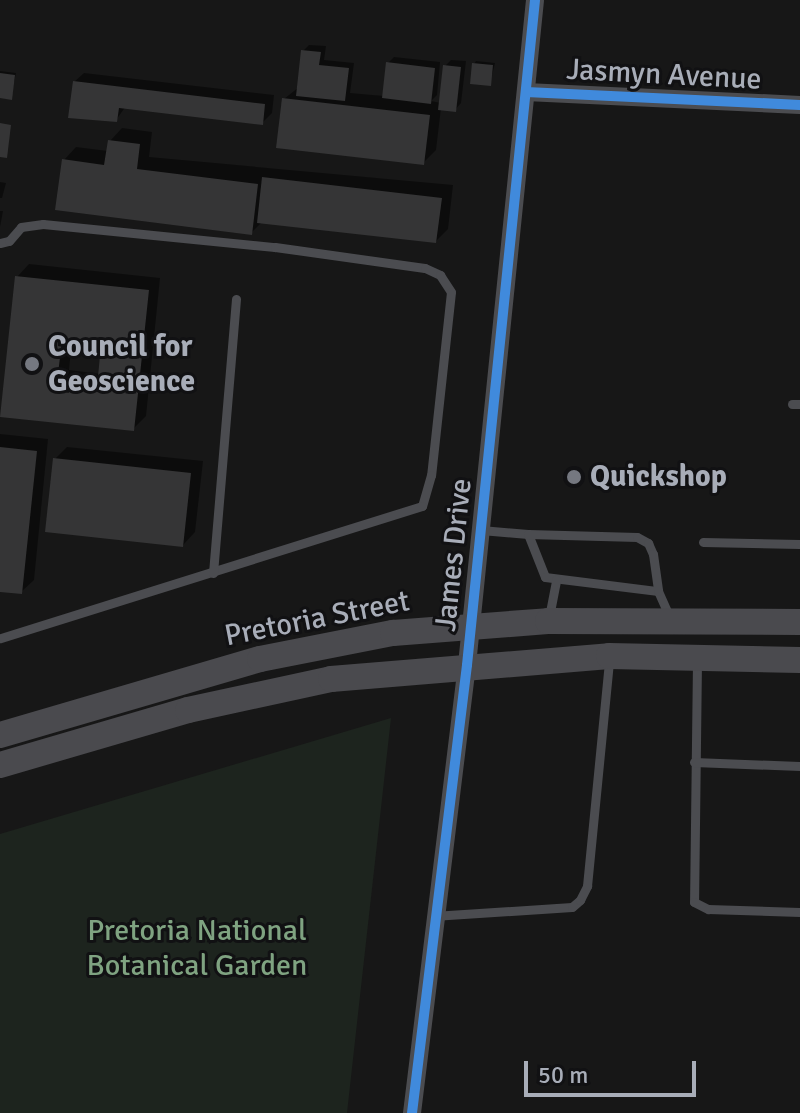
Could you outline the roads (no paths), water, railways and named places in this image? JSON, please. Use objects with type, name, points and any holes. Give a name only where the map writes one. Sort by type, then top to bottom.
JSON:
[{"type":"main road","name":"Pretoria Street","points":[[0,735],[286,653],[472,624],[671,620],[800,622]]},
{"type":"main road","name":"Pretoria Street","points":[[0,765],[255,694],[331,679],[467,665],[609,656],[800,660]]},
{"type":"street","name":"James Drive","points":[[412,1113],[433,916],[472,624],[535,0]]},
{"type":"street","name":"Jasmyn Avenue","points":[[526,92],[800,105]]},
{"type":"lane","points":[[0,243],[9,241],[21,227],[43,224],[275,247],[425,268],[440,275],[451,292],[431,475],[422,506],[0,638]]},
{"type":"lane","points":[[213,573],[236,299]]},
{"type":"lane","points":[[481,530],[637,537],[648,543],[653,554],[658,591],[671,620]]},
{"type":"lane","points":[[528,534],[539,571],[556,580],[658,591]]},
{"type":"lane","points":[[703,542],[800,544]]},
{"type":"lane","points":[[548,621],[556,580]]},
{"type":"lane","points":[[433,916],[572,907],[580,900],[589,872],[609,656]]},
{"type":"lane","points":[[697,658],[694,902],[708,909],[800,912]]},
{"type":"lane","points":[[694,762],[800,766]]},
{"type":"place","name":"Council for Geoscience","points":[[32,364]]},
{"type":"place","name":"Quickshop","points":[[574,477]]},
{"type":"park label","name":"Pretoria National Botanical Garden","points":[[197,948]]}]
